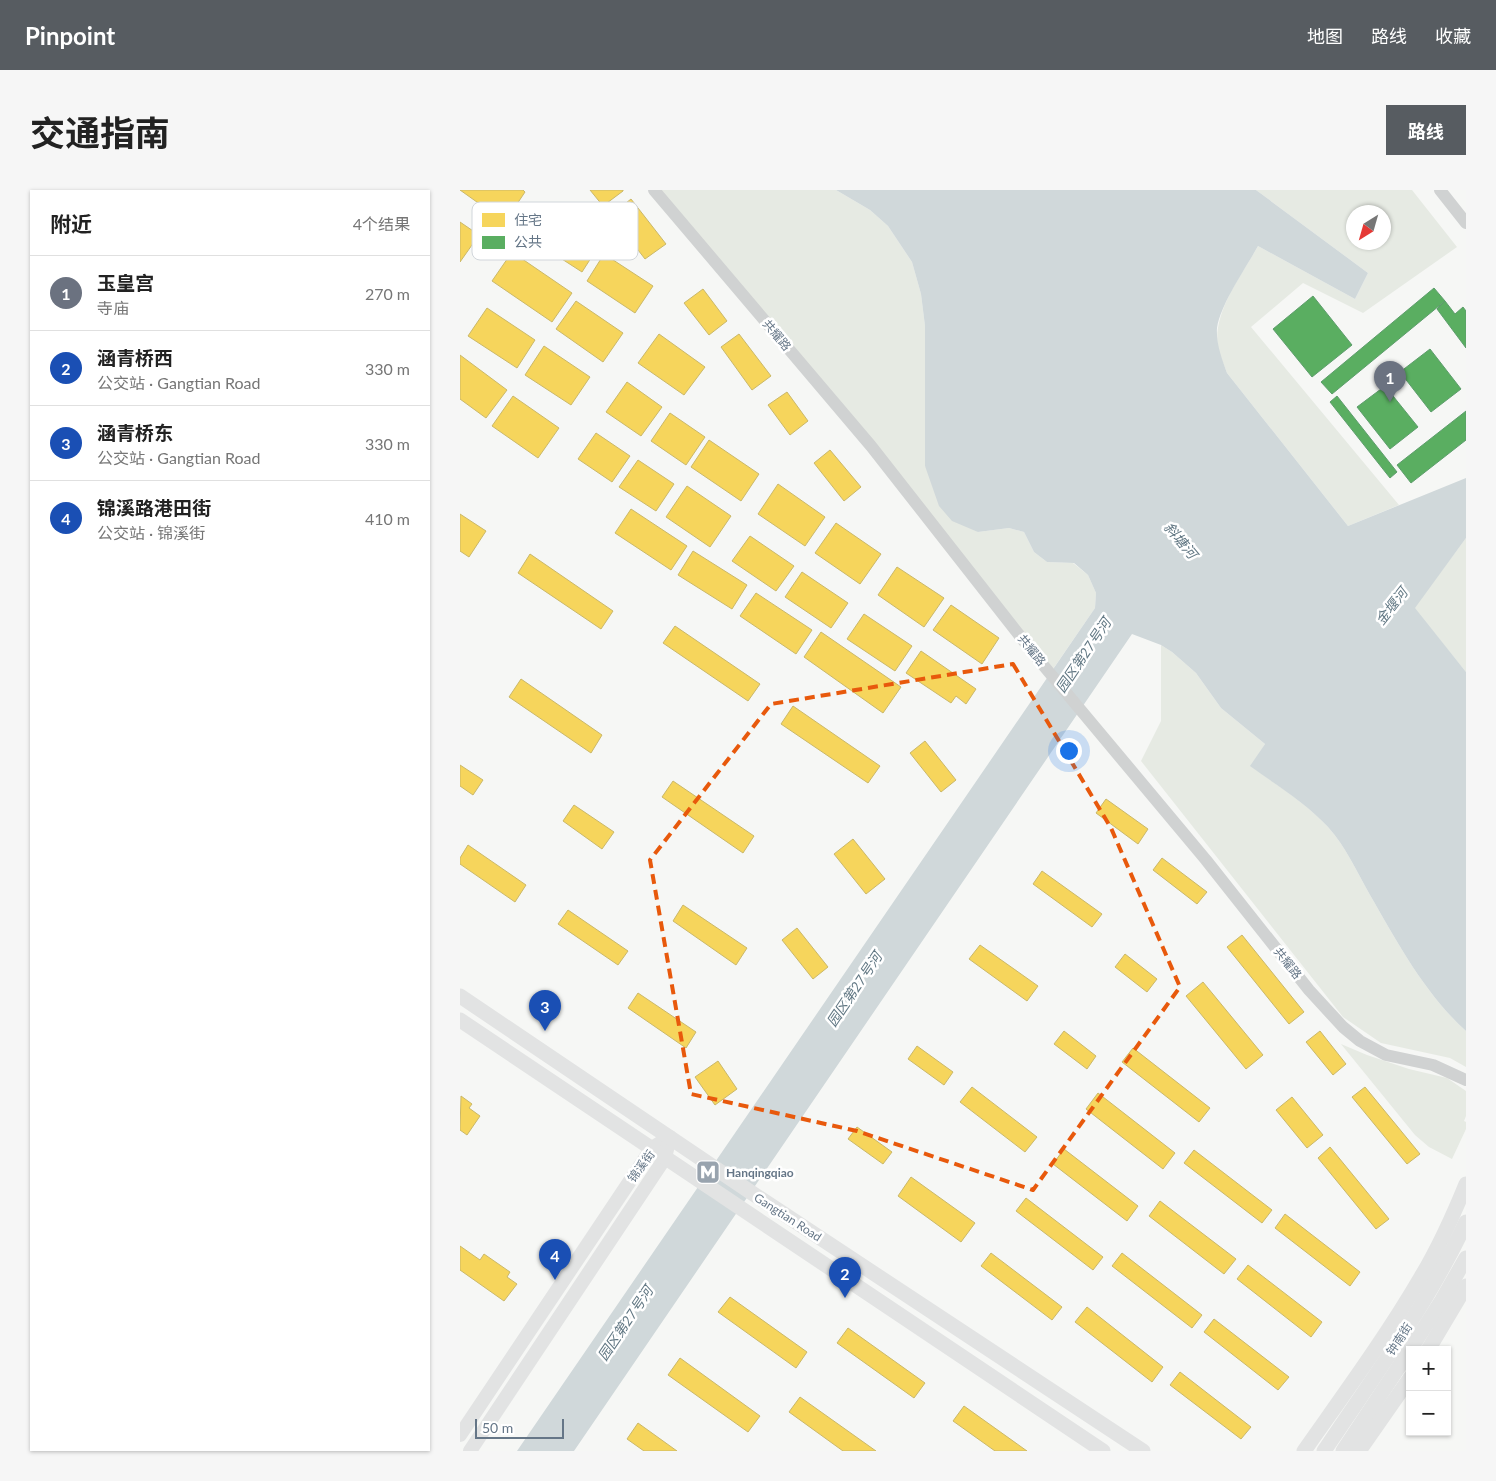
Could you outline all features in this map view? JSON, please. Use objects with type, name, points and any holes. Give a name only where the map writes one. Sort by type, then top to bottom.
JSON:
[{"type":"main road","name":"Gangtian Road","points":[[460,996],[752,1194],[1144,1451]]},
{"type":"main road","name":"Gangtian Road","points":[[460,1020],[1103,1451]]},
{"type":"main road","name":"锦溪街","points":[[460,1435],[652,1148],[670,1137]]},
{"type":"main road","name":"锦溪街","points":[[470,1451],[665,1158],[670,1137]]},
{"type":"main road","points":[[1304,1451],[1385,1336],[1426,1269],[1466,1184]]},
{"type":"main road","name":"钟南街","points":[[1324,1451],[1416,1315],[1440,1274],[1466,1222]]},
{"type":"main road","name":"钟南街","points":[[1413,1346],[1466,1258]]},
{"type":"main road","points":[[1430,1346],[1466,1286]]},
{"type":"main road","name":"钟南街","points":[[1343,1451],[1406,1356]]},
{"type":"main road","points":[[1359,1451],[1406,1384]]},
{"type":"street","name":"共耀路","points":[[654,190],[871,446],[1038,659],[1206,860],[1309,990],[1343,1027],[1360,1041],[1386,1055],[1432,1065],[1466,1080]]},
{"type":"street","points":[[1440,190],[1466,224]]},
{"type":"highlighted area","points":[[1013,664],[1111,828],[1180,987],[1033,1190],[857,1131],[691,1094],[650,860],[771,704]]},
{"type":"shaded area","points":[[656,190],[836,190],[870,210],[888,226],[912,262],[921,294],[925,326],[925,466],[978,532],[1009,528],[1024,532],[1034,552],[1047,562],[1073,563],[1088,575],[1096,593],[1095,608],[1053,669]]},
{"type":"shaded area","points":[[1256,190],[1412,190],[1457,247],[1363,313],[1303,283],[1251,327],[1399,505],[1348,526],[1227,373],[1218,348],[1217,334],[1219,321],[1230,294],[1258,246],[1355,299],[1368,273]]},
{"type":"shaded area","points":[[1466,538],[1466,672],[1414,608]]},
{"type":"shaded area","points":[[1161,645],[1196,673],[1221,708],[1265,744],[1251,766],[1310,810],[1328,827],[1340,843],[1413,967],[1438,1001],[1466,1031],[1466,1067],[1450,1058],[1381,1043],[1343,1017],[1141,761],[1161,721]]},
{"type":"shaded area","points":[[1341,1044],[1409,1069],[1447,1078],[1466,1091],[1466,1116],[1464,1121],[1466,1122],[1466,1129],[1452,1159],[1429,1147],[1415,1135]]},
{"type":"water","points":[[836,190],[1256,190],[1368,273],[1355,299],[1258,246],[1223,308],[1217,328],[1217,340],[1227,373],[1348,526],[1466,478],[1466,538],[1415,608],[1466,672],[1466,1031],[1438,1001],[1413,967],[1346,851],[1328,827],[1310,810],[1250,766],[1265,744],[1221,708],[1196,673],[1172,652],[1161,645],[1132,634],[574,1451],[517,1451],[1095,608],[1096,593],[1088,575],[1074,563],[1047,562],[1034,552],[1024,532],[1009,528],[978,532],[952,521],[939,506],[925,466],[925,326],[921,294],[912,262],[888,226],[870,210]]},
{"type":"building: 住宅","points":[[460,190],[523,190],[525,192],[518,202],[477,202]]},
{"type":"building: 住宅","points":[[590,190],[623,190],[608,202],[600,202]]},
{"type":"building: 住宅","points":[[638,208],[666,244],[645,259],[638,250]]},
{"type":"building: 住宅","points":[[460,222],[472,230],[472,245],[460,262]]},
{"type":"building: 住宅","points":[[506,260],[524,260],[572,293],[552,322],[492,281]]},
{"type":"building: 住宅","points":[[563,260],[590,260],[582,272]]},
{"type":"building: 住宅","points":[[600,260],[613,260],[653,286],[635,313],[587,281]]},
{"type":"building: 住宅","points":[[703,289],[727,321],[709,335],[684,303]]},
{"type":"building: 住宅","points":[[576,301],[623,333],[603,362],[556,329]]},
{"type":"building: 住宅","points":[[487,308],[535,340],[517,368],[468,336]]},
{"type":"building: 住宅","points":[[659,334],[705,367],[684,395],[638,363]]},
{"type":"building: 住宅","points":[[739,334],[771,376],[752,390],[721,347]]},
{"type":"building: 住宅","points":[[544,346],[590,377],[571,405],[525,375]]},
{"type":"building: 住宅","points":[[460,355],[507,390],[486,418],[460,399]]},
{"type":"building: 住宅","points":[[627,382],[662,407],[641,436],[606,412]]},
{"type":"building: 住宅","points":[[787,392],[808,421],[790,435],[768,405]]},
{"type":"building: 住宅","points":[[513,396],[559,428],[538,458],[492,426]]},
{"type":"building: 住宅","points":[[670,413],[705,437],[686,465],[651,441]]},
{"type":"building: 住宅","points":[[596,433],[630,456],[612,482],[578,459]]},
{"type":"building: 住宅","points":[[709,440],[759,474],[741,501],[691,467]]},
{"type":"building: 住宅","points":[[830,450],[861,487],[844,501],[814,463]]},
{"type":"building: 住宅","points":[[638,460],[674,484],[656,511],[619,487]]},
{"type":"building: 住宅","points":[[778,484],[825,517],[805,546],[758,514]]},
{"type":"building: 住宅","points":[[687,486],[731,516],[710,547],[666,517]]},
{"type":"building: 住宅","points":[[631,509],[687,546],[671,570],[615,533]]},
{"type":"building: 住宅","points":[[460,514],[486,531],[469,557],[460,551]]},
{"type":"building: 住宅","points":[[836,523],[881,554],[860,584],[815,553]]},
{"type":"building: 住宅","points":[[750,536],[794,566],[776,591],[732,561]]},
{"type":"building: 住宅","points":[[693,551],[747,585],[732,609],[678,575]]},
{"type":"building: 住宅","points":[[530,554],[613,611],[601,629],[518,573]]},
{"type":"building: 住宅","points":[[897,567],[944,598],[924,627],[878,595]]},
{"type":"building: 住宅","points":[[802,572],[848,603],[831,628],[785,597]]},
{"type":"building: 住宅","points":[[756,593],[812,630],[796,654],[740,616]]},
{"type":"building: 住宅","points":[[951,605],[999,638],[982,664],[933,630]]},
{"type":"building: 住宅","points":[[864,614],[912,646],[895,671],[847,639]]},
{"type":"building: 住宅","points":[[675,626],[760,684],[748,701],[663,643]]},
{"type":"building: 住宅","points":[[821,632],[901,687],[883,713],[804,657]]},
{"type":"building: 住宅","points":[[921,651],[976,689],[966,704],[956,696],[951,703],[906,673]]},
{"type":"building: 住宅","points":[[521,679],[602,735],[591,753],[509,697]]},
{"type":"building: 住宅","points":[[793,706],[880,766],[868,783],[781,724]]},
{"type":"building: 住宅","points":[[925,741],[956,780],[941,792],[910,753]]},
{"type":"building: 住宅","points":[[460,765],[483,780],[473,795],[460,786]]},
{"type":"building: 住宅","points":[[673,781],[754,836],[743,853],[662,797]]},
{"type":"building: 住宅","points":[[1106,799],[1148,829],[1138,844],[1096,813]]},
{"type":"building: 住宅","points":[[574,805],[614,832],[602,849],[563,821]]},
{"type":"building: 住宅","points":[[853,839],[885,879],[866,894],[834,854]]},
{"type":"building: 住宅","points":[[468,845],[526,885],[515,902],[460,864],[460,858]]},
{"type":"building: 住宅","points":[[1162,858],[1207,892],[1197,904],[1153,870]]},
{"type":"building: 住宅","points":[[1042,871],[1102,914],[1092,927],[1033,884]]},
{"type":"building: 住宅","points":[[683,905],[747,948],[736,965],[673,921]]},
{"type":"building: 住宅","points":[[568,910],[628,951],[618,965],[558,924]]},
{"type":"building: 住宅","points":[[797,928],[828,967],[813,979],[782,940]]},
{"type":"building: 住宅","points":[[1242,935],[1304,1012],[1289,1024],[1227,947]]},
{"type":"building: 住宅","points":[[980,945],[1038,986],[1027,1001],[969,959]]},
{"type":"building: 住宅","points":[[1125,954],[1157,979],[1147,992],[1115,967]]},
{"type":"building: 住宅","points":[[1203,982],[1263,1055],[1246,1069],[1186,996]]},
{"type":"building: 住宅","points":[[638,993],[696,1032],[686,1048],[628,1008]]},
{"type":"building: 住宅","points":[[1064,1031],[1096,1056],[1087,1069],[1054,1044]]},
{"type":"building: 住宅","points":[[1320,1031],[1346,1064],[1333,1075],[1306,1042]]},
{"type":"building: 住宅","points":[[917,1046],[953,1072],[944,1085],[908,1059]]},
{"type":"building: 住宅","points":[[1133,1048],[1210,1108],[1199,1122],[1122,1062]]},
{"type":"building: 住宅","points":[[718,1061],[737,1089],[715,1105],[695,1077]]},
{"type":"building: 住宅","points":[[972,1087],[1037,1137],[1025,1152],[960,1102]]},
{"type":"building: 住宅","points":[[1365,1087],[1420,1154],[1407,1164],[1352,1097]]},
{"type":"building: 住宅","points":[[1098,1093],[1175,1153],[1163,1169],[1086,1109]]},
{"type":"building: 住宅","points":[[461,1096],[472,1104],[469,1108],[480,1116],[467,1135],[460,1130]]},
{"type":"building: 住宅","points":[[1292,1097],[1323,1135],[1307,1148],[1276,1110]]},
{"type":"building: 住宅","points":[[857,1127],[892,1152],[883,1164],[848,1139]]},
{"type":"building: 住宅","points":[[1330,1147],[1389,1219],[1376,1229],[1318,1158]]},
{"type":"building: 住宅","points":[[1064,1149],[1138,1206],[1127,1221],[1053,1164]]},
{"type":"building: 住宅","points":[[1194,1150],[1272,1210],[1262,1223],[1184,1163]]},
{"type":"building: 住宅","points":[[911,1177],[975,1223],[961,1242],[898,1196]]},
{"type":"building: 住宅","points":[[1026,1198],[1103,1257],[1093,1270],[1016,1211]]},
{"type":"building: 住宅","points":[[1160,1201],[1236,1259],[1224,1274],[1149,1216]]},
{"type":"building: 住宅","points":[[1285,1214],[1360,1272],[1350,1286],[1275,1228]]},
{"type":"building: 住宅","points":[[460,1246],[480,1260],[484,1254],[510,1272],[507,1277],[517,1284],[504,1301],[460,1270]]},
{"type":"building: 住宅","points":[[991,1253],[1062,1307],[1052,1320],[981,1266]]},
{"type":"building: 住宅","points":[[1122,1253],[1202,1315],[1192,1328],[1112,1266]]},
{"type":"building: 住宅","points":[[1248,1265],[1322,1322],[1311,1337],[1237,1279]]},
{"type":"building: 住宅","points":[[730,1297],[807,1352],[796,1368],[718,1312]]},
{"type":"building: 住宅","points":[[1087,1307],[1163,1367],[1152,1382],[1075,1322]]},
{"type":"building: 住宅","points":[[1214,1319],[1289,1377],[1278,1390],[1204,1332]]},
{"type":"building: 住宅","points":[[848,1328],[925,1383],[914,1398],[837,1343]]},
{"type":"building: 住宅","points":[[680,1358],[760,1416],[748,1432],[668,1375]]},
{"type":"building: 住宅","points":[[1180,1372],[1251,1427],[1241,1439],[1170,1385]]},
{"type":"building: 住宅","points":[[800,1397],[876,1451],[843,1451],[789,1412]]},
{"type":"building: 住宅","points":[[964,1406],[1027,1451],[995,1451],[953,1421]]},
{"type":"building: 住宅","points":[[638,1423],[677,1451],[644,1451],[627,1439]]},
{"type":"building: 公共","points":[[1434,288],[1445,301],[1332,394],[1321,382]]},
{"type":"building: 公共","points":[[1313,296],[1352,345],[1312,377],[1273,329]]},
{"type":"building: 公共","points":[[1445,301],[1455,314],[1463,307],[1466,311],[1466,348],[1437,309]]},
{"type":"building: 公共","points":[[1430,349],[1461,389],[1431,412],[1400,372]]},
{"type":"building: 公共","points":[[1385,386],[1418,427],[1390,449],[1357,407]]},
{"type":"building: 公共","points":[[1337,396],[1397,472],[1390,478],[1330,402]]},
{"type":"building: 公共","points":[[1466,411],[1466,440],[1411,483],[1397,465]]},
{"type":"place","name":"玉皇宫","points":[[1390,402]]},
{"type":"place","name":"涵青桥东","points":[[545,1031]]},
{"type":"place","name":"Hanqingqiao","points":[[708,1172]]},
{"type":"place","name":"锦溪路港田街","points":[[555,1280]]},
{"type":"place","name":"涵青桥西","points":[[845,1298]]},
{"type":"water label","name":"斜塘河","points":[[1181,540]]},
{"type":"water label","name":"金堰河","points":[[1391,606]]},
{"type":"water label","name":"园区第27号河","points":[[1083,655]]},
{"type":"water label","name":"园区第27号河","points":[[854,989]]},
{"type":"water label","name":"园区第27号河","points":[[625,1323]]}]
